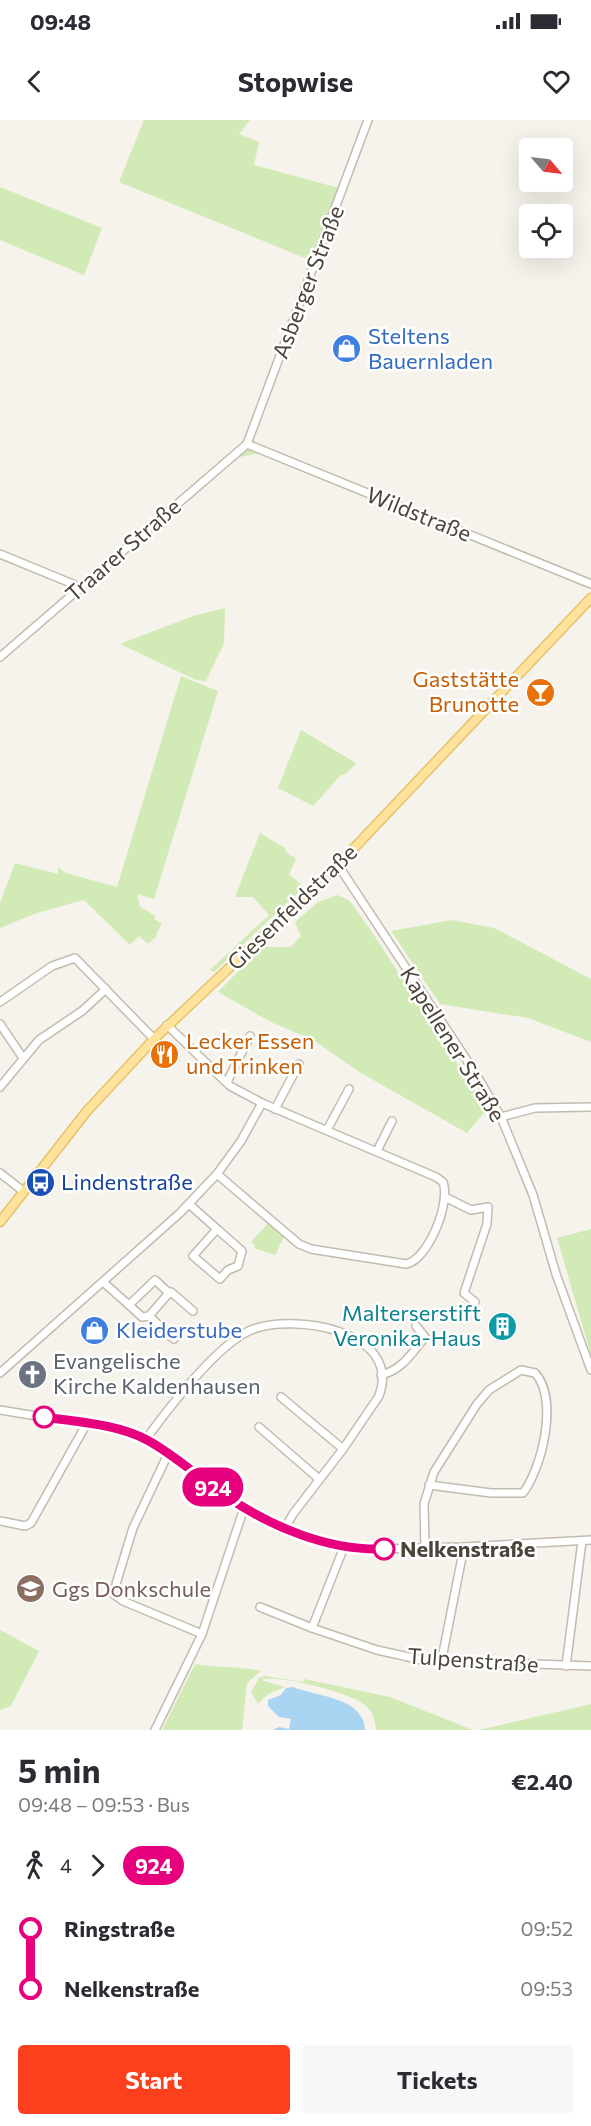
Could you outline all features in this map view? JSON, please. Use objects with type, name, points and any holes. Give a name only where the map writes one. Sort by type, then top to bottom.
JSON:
[{"type":"main road","name":"Giesenfeldstraße","points":[[0,1222],[87,1111],[167,1025],[338,865],[591,598]]},
{"type":"street","name":"Asberger Straße","points":[[247,444],[368,120]]},
{"type":"street","name":"Wildstraße","points":[[247,444],[591,584]]},
{"type":"street","name":"Traarer Straße","points":[[0,657],[247,444]]},
{"type":"street","points":[[0,554],[73,584],[79,590]]},
{"type":"street","name":"Kapellener Straße","points":[[338,865],[474,1071],[501,1117],[533,1196],[556,1274],[591,1370]]},
{"type":"street","points":[[0,1002],[52,966],[69,958],[82,963],[154,1039]]},
{"type":"street","points":[[0,1087],[39,1040],[82,1011],[106,989]]},
{"type":"street","points":[[0,1024],[23,1058]]},
{"type":"street","points":[[167,1025],[227,1082],[275,1109],[436,1177],[443,1182],[445,1197],[427,1245],[414,1263],[406,1264],[299,1244],[217,1174]]},
{"type":"street","points":[[227,1082],[250,1036]]},
{"type":"street","points":[[275,1109],[299,1064]]},
{"type":"street","points":[[327,1130],[349,1089]]},
{"type":"street","points":[[0,1373],[189,1204],[217,1174],[241,1141],[262,1103]]},
{"type":"street","points":[[501,1117],[535,1108],[591,1107]]},
{"type":"street","points":[[377,1152],[392,1122]]},
{"type":"street","points":[[0,1173],[23,1191]]},
{"type":"street","points":[[445,1197],[471,1210],[488,1207],[487,1224],[464,1293],[475,1302]]},
{"type":"street","points":[[189,1204],[242,1251],[238,1266],[228,1270],[220,1279],[193,1256],[217,1229]]},
{"type":"street","points":[[129,1305],[155,1280],[193,1311]]},
{"type":"street","points":[[103,1282],[142,1317],[149,1316],[169,1293]]},
{"type":"street","points":[[149,1316],[174,1339]]},
{"type":"street","points":[[146,1439],[189,1385],[218,1356],[250,1330],[304,1325],[341,1331],[368,1349],[380,1365],[379,1396],[343,1449],[292,1514],[285,1528]]},
{"type":"street","points":[[381,1375],[393,1372],[405,1363],[424,1337],[416,1326]]},
{"type":"street","points":[[426,1547],[424,1504],[429,1485],[446,1453],[489,1390],[521,1370],[535,1374],[542,1389],[546,1432],[538,1466],[523,1492],[491,1493],[429,1485]]},
{"type":"street","points":[[281,1397],[343,1449]]},
{"type":"street","points":[[0,1410],[87,1423],[146,1439],[244,1508],[285,1528],[344,1547],[381,1549],[464,1547],[591,1540]]},
{"type":"street","points":[[0,1521],[25,1526],[31,1523],[87,1423]]},
{"type":"street","points":[[259,1427],[320,1479]]},
{"type":"street","points":[[168,1454],[133,1528],[113,1594],[123,1601],[202,1634]]},
{"type":"street","points":[[155,1730],[202,1634],[244,1508]]},
{"type":"street","name":"Tulpenstraße","points":[[566,1666],[582,1541]]},
{"type":"street","points":[[312,1628],[344,1547]]},
{"type":"street","points":[[441,1663],[464,1547]]},
{"type":"street","name":"Tulpenstraße","points":[[260,1607],[312,1628],[405,1658],[441,1663],[591,1666]]},
{"type":"green space","points":[[144,120],[250,120],[239,134],[259,142],[254,165],[339,188],[312,261],[119,182]]},
{"type":"green space","points":[[0,187],[102,228],[84,275],[0,240]]},
{"type":"green space","points":[[245,450],[255,450],[582,586],[258,453],[235,458]]},
{"type":"green space","points":[[225,608],[224,643],[206,681],[196,680],[120,644],[193,616]]},
{"type":"green space","points":[[181,676],[218,691],[154,899],[137,894],[140,907],[156,916],[154,919],[162,924],[157,936],[148,944],[139,936],[130,945],[84,900],[37,913],[0,928],[0,903],[15,863],[58,874],[58,867],[66,873],[117,887]]},
{"type":"green space","points":[[301,730],[356,763],[346,774],[341,775],[313,806],[278,788]]},
{"type":"green space","points":[[260,833],[285,848],[286,852],[296,859],[289,874],[304,887],[214,972],[210,970],[269,915],[253,897],[235,897]]},
{"type":"green space","points":[[337,895],[350,901],[372,932],[487,1109],[467,1133],[361,1073],[313,1040],[271,1022],[218,992],[262,947],[291,947],[301,936],[295,922],[318,902]]},
{"type":"green space","points":[[452,920],[494,928],[591,979],[591,1042],[528,1018],[440,1004],[391,931]]},
{"type":"green space","points":[[268,1223],[284,1237],[275,1255],[254,1248],[255,1245],[251,1242]]},
{"type":"green space","points":[[591,1229],[591,1355],[557,1238]]},
{"type":"green space","points":[[0,1630],[39,1651],[11,1706],[0,1710]]},
{"type":"green space","points":[[195,1664],[261,1671],[247,1683],[242,1730],[162,1730]]},
{"type":"green space","points":[[265,1676],[303,1682],[304,1679],[390,1697],[473,1730],[376,1730],[370,1710],[357,1700],[314,1686],[282,1680],[261,1680],[285,1687],[268,1694],[258,1704],[251,1692],[259,1678]]},
{"type":"green space","points":[[591,1704],[591,1730],[479,1730]]},
{"type":"water","points":[[293,1687],[348,1705],[363,1719],[365,1730],[273,1730],[279,1727],[289,1729],[291,1719],[279,1717],[268,1706],[268,1700],[281,1695],[286,1688]]},
{"type":"bus line","name":"924","points":[[44,1417],[87,1423],[146,1439],[226,1497],[299,1534],[344,1547],[384,1549]]},
{"type":"place","name":"Steltens Bauernladen","points":[[347,349]]},
{"type":"place","name":"Gaststätte Brunotte","points":[[540,692]]},
{"type":"place","name":"Lecker Essen und Trinken","points":[[165,1054]]},
{"type":"place","name":"Lindenstraße","points":[[40,1182]]},
{"type":"place","name":"Malterserstift Veronika-Haus","points":[[502,1326]]},
{"type":"place","name":"Kleiderstube","points":[[95,1330]]},
{"type":"place","name":"Evangelische Kirche Kaldenhausen","points":[[32,1374]]},
{"type":"place","name":"Nelkenstraße","points":[[384,1549]]},
{"type":"place","name":"Ggs Donkschule","points":[[31,1589]]}]
